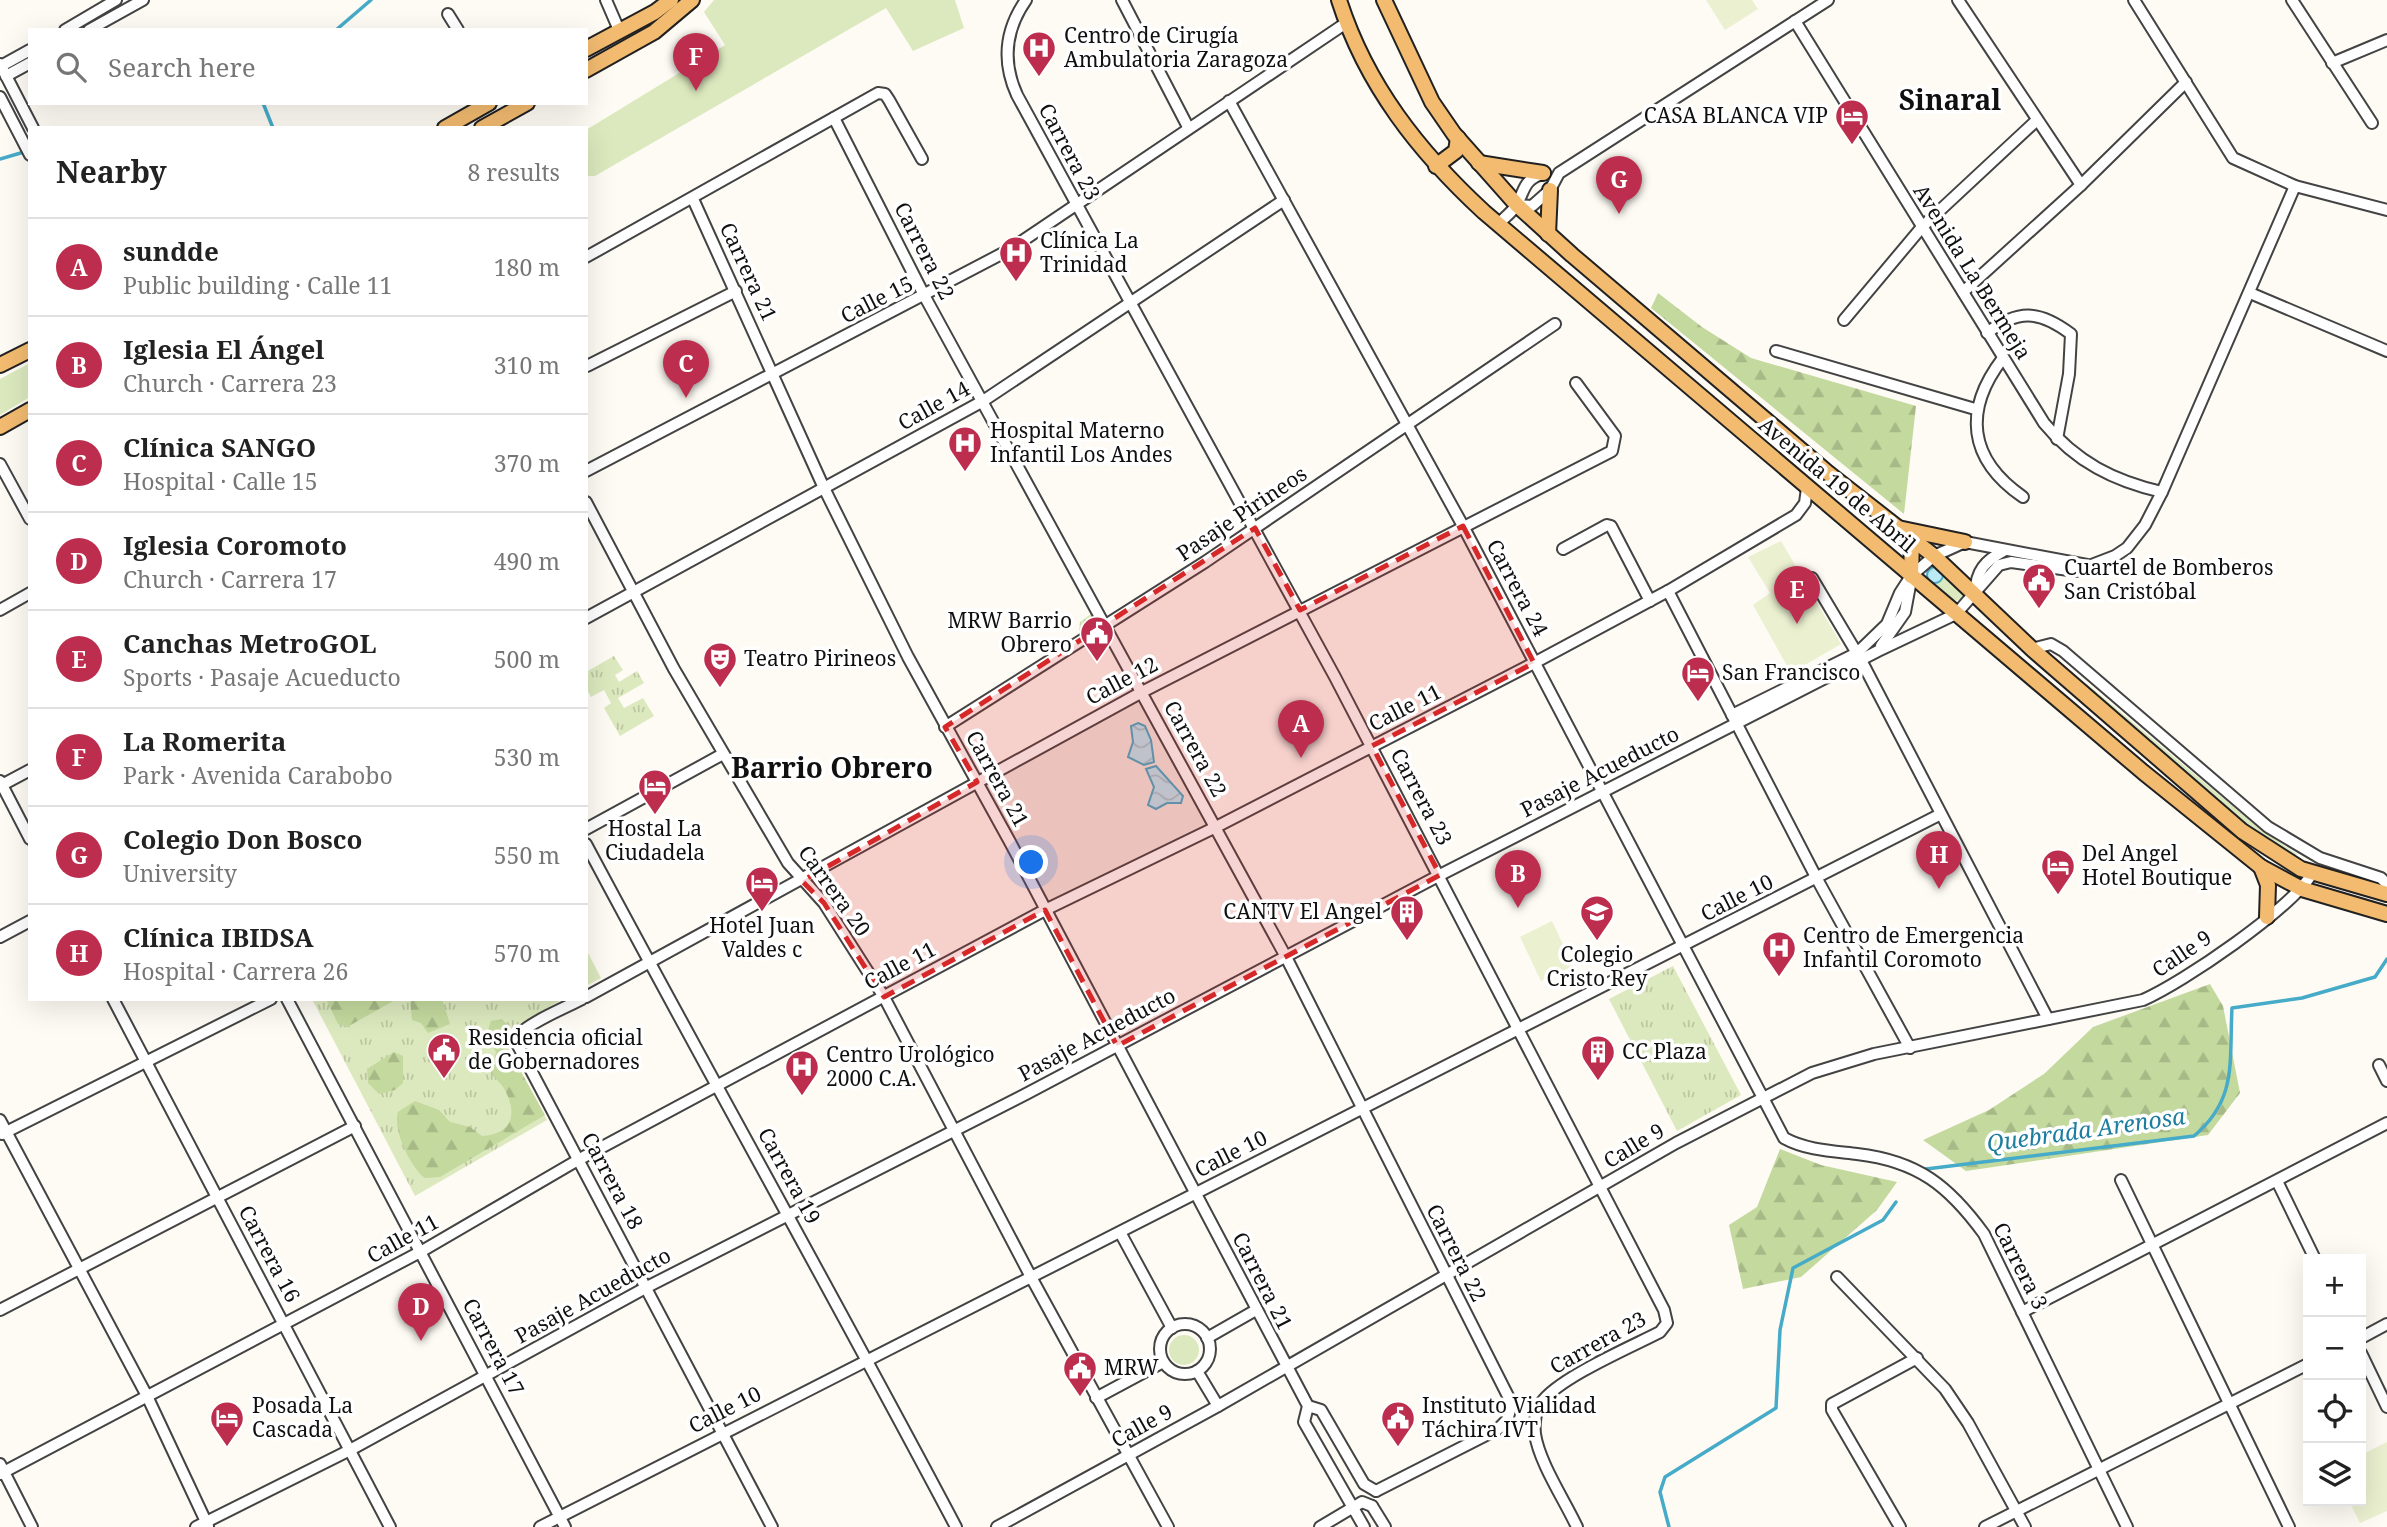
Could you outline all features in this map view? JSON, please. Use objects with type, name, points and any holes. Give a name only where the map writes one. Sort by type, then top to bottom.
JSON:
[{"type":"main road","points":[[588,48],[655,12],[671,0]]},
{"type":"main road","points":[[588,69],[654,32],[692,0]]},
{"type":"main road","name":"Avenida 19 de Abril","points":[[1339,0],[1346,23],[1385,99],[1413,140],[1436,166],[1499,224],[1956,614],[2261,867],[2302,889],[2387,914]]},
{"type":"main road","name":"Avenida 19 de Abril","points":[[1384,0],[1432,102],[1479,163],[1548,234],[1895,527],[1934,556],[2032,649],[2242,831],[2275,855],[2312,874],[2387,894]]},
{"type":"main road","points":[[449,126],[485,105]]},
{"type":"main road","points":[[486,126],[523,105]]},
{"type":"main road","points":[[1436,166],[1455,151],[1458,138]]},
{"type":"main road","points":[[1479,163],[1543,173]]},
{"type":"main road","points":[[1548,234],[1550,190]]},
{"type":"main road","points":[[0,365],[28,350]]},
{"type":"main road","points":[[0,427],[28,411]]},
{"type":"main road","points":[[1895,527],[1965,542]]},
{"type":"main road","points":[[1911,576],[1912,540]]},
{"type":"main road","points":[[2261,867],[2268,885],[2267,917]]},
{"type":"street","points":[[68,28],[116,0]]},
{"type":"street","points":[[93,28],[143,0]]},
{"type":"street","points":[[606,0],[620,30]]},
{"type":"street","name":"Carrera 23","points":[[1026,0],[1016,15],[1008,42],[1006,64],[1010,79],[1076,205],[1373,747],[1664,1310],[1667,1323],[1660,1332],[1552,1391],[1540,1404],[1536,1415],[1537,1443],[1577,1527]]},
{"type":"street","points":[[1122,0],[1188,127]]},
{"type":"street","points":[[1517,205],[1532,206],[1550,190],[1559,173],[1828,0]]},
{"type":"street","points":[[1958,0],[2081,185]]},
{"type":"street","points":[[2134,0],[2233,158],[2295,186],[2387,210]]},
{"type":"street","points":[[2292,0],[2372,123]]},
{"type":"street","points":[[448,14],[457,28]]},
{"type":"street","name":"Avenida La Bermeja","points":[[1795,22],[1987,333],[2057,439],[2084,462],[2116,479],[2162,492]]},
{"type":"street","name":"Calle 15","points":[[588,470],[925,297],[1010,250],[1188,127],[1346,23]]},
{"type":"street","points":[[2332,63],[2387,40]]},
{"type":"street","points":[[3,69],[28,51]]},
{"type":"street","points":[[3,69],[28,63]]},
{"type":"street","points":[[3,69],[32,126]]},
{"type":"street","points":[[1963,292],[2081,185],[2186,82]]},
{"type":"street","points":[[588,256],[878,93],[885,94],[922,159]]},
{"type":"street","points":[[0,97],[4,115],[28,152]]},
{"type":"street","name":"Carrera 24","points":[[1229,101],[1405,426],[1463,526],[1761,1098]]},
{"type":"street","name":"Carrera 22","points":[[834,118],[925,297],[1286,957],[1445,1277],[1512,1404],[1507,1420],[1498,1429],[1376,1491]]},
{"type":"street","points":[[1844,320],[1922,227],[2037,120]]},
{"type":"street","points":[[1499,224],[1517,205],[1520,191],[1543,173],[1559,173]]},
{"type":"street","points":[[1859,656],[1887,624],[1900,593],[1911,576],[1934,556],[1965,542],[2087,565],[2103,561],[2127,548],[2145,525],[2162,492],[2295,186]]},
{"type":"street","name":"Carrera 21","points":[[693,199],[824,488],[945,727],[977,782],[1196,1194],[1285,1367],[1308,1406],[1321,1410],[1364,1484],[1376,1491]]},
{"type":"street","name":"Calle 14","points":[[588,617],[983,401],[1284,201]]},
{"type":"street","points":[[588,365],[736,291]]},
{"type":"street","points":[[2250,293],[2387,351]]},
{"type":"street","points":[[1987,333],[2003,320],[2018,314],[2041,317],[2071,334],[2070,374],[2057,439]]},
{"type":"street","name":"Pasaje Pirineos","points":[[945,727],[1106,628],[1555,324]]},
{"type":"street","points":[[1776,351],[1975,409]]},
{"type":"street","points":[[2003,358],[1992,372],[1975,409],[1979,449],[1988,466],[2002,482],[2023,497]]},
{"type":"street","name":"Calle 12","points":[[588,996],[802,881],[1142,692],[1612,450],[1615,436],[1577,383]]},
{"type":"street","points":[[0,464],[28,515]]},
{"type":"street","name":"Calle 11","points":[[1,1470],[422,1251],[578,1160],[715,1085],[1045,910],[1373,747],[1650,601],[1796,515],[1805,503],[1807,488]]},
{"type":"street","name":"Carrera 20","points":[[588,506],[632,593],[723,754],[802,881],[824,903],[884,997],[1031,1278],[1168,1527]]},
{"type":"street","points":[[1563,549],[1607,525],[1611,526],[1650,601]]},
{"type":"street","points":[[1975,594],[1976,575],[1990,558],[2005,550]]},
{"type":"street","name":"Pasaje Acueducto","points":[[203,1525],[487,1377],[647,1287],[1602,793],[1734,719],[1859,656],[1878,651],[1956,614],[1999,565],[2011,562],[2076,570],[2087,565]]},
{"type":"street","points":[[1878,651],[1899,624],[1908,600],[1911,576]]},
{"type":"street","points":[[1812,578],[1859,656],[1939,815],[2048,1019]]},
{"type":"street","points":[[1668,591],[1817,879],[1909,1048]]},
{"type":"street","points":[[0,610],[28,594]]},
{"type":"street","points":[[2032,649],[2051,644],[2063,651],[2193,765],[2289,841],[2320,858],[2381,878],[2387,884]]},
{"type":"street","points":[[588,828],[723,754]]},
{"type":"street","points":[[28,771],[1,784],[28,835]]},
{"type":"street","name":"Calle 10","points":[[540,1527],[563,1522],[723,1433],[867,1359],[1121,1234],[1939,815]]},
{"type":"street","name":"Carrera 19","points":[[588,848],[715,1085],[789,1214],[956,1527]]},
{"type":"street","name":"Calle 9","points":[[997,1527],[1218,1406],[1602,1188],[1676,1143],[1761,1098],[1812,1073],[1909,1048],[2143,1000],[2169,988],[2267,917],[2302,889],[2312,874]]},
{"type":"street","points":[[0,937],[28,922]]},
{"type":"street","name":"Carrera 16","points":[[114,1001],[390,1527]]},
{"type":"street","points":[[3,1133],[267,1001]]},
{"type":"street","name":"Carrera 17","points":[[288,1001],[563,1522]]},
{"type":"street","name":"Calle 12","points":[[514,1041],[517,1035],[528,1028],[578,1001]]},
{"type":"street","name":"Carrera 18","points":[[514,1041],[647,1287],[772,1527]]},
{"type":"street","points":[[2379,1065],[2387,1081]]},
{"type":"street","name":"Carrera 3","points":[[1761,1098],[1784,1138],[1793,1143],[1803,1147],[1874,1156],[1906,1166],[1946,1187],[1984,1234],[2127,1527]]},
{"type":"street","points":[[0,1120],[3,1133],[147,1396],[203,1525]]},
{"type":"street","points":[[2022,1312],[2387,1123]]},
{"type":"street","points":[[0,1310],[355,1126]]},
{"type":"street","points":[[2121,1180],[2289,1527]]},
{"type":"street","points":[[2277,1181],[2313,1254]]},
{"type":"street","points":[[1121,1234],[1172,1328]]},
{"type":"street","points":[[1837,1277],[1945,1389],[1968,1423],[2025,1527]]},
{"type":"street","points":[[1207,1338],[1255,1310]]},
{"type":"street","points":[[2366,1335],[2387,1324]]},
{"type":"street","points":[[1180,1325],[1196,1326],[1207,1338],[1208,1360],[1197,1371],[1178,1373],[1163,1362],[1161,1343],[1172,1328],[1180,1325]]},
{"type":"street","points":[[1900,1527],[1832,1410],[1832,1404],[1917,1358]]},
{"type":"street","points":[[1096,1398],[1163,1362]]},
{"type":"street","points":[[2366,1363],[2387,1407]]},
{"type":"street","points":[[1985,1527],[2303,1366]]},
{"type":"street","points":[[1197,1371],[1218,1406]]},
{"type":"street","name":"Carrera 21","points":[[1308,1406],[1304,1422],[1364,1527]]},
{"type":"street","points":[[1,1470],[33,1527]]},
{"type":"street","points":[[1372,1506],[1376,1491]]},
{"type":"street","points":[[1320,1527],[1339,1522],[1353,1507],[1362,1502],[1372,1506],[1385,1527]]},
{"type":"highlighted area","points":[[1463,526],[1534,663],[1372,746],[1440,875],[1117,1046],[1045,910],[884,997],[824,903],[802,881],[977,782],[945,727],[1255,528],[1300,610]]},
{"type":"green space","points":[[714,0],[955,0],[964,28],[913,51],[886,8],[595,176],[588,176],[588,129],[725,45],[704,12]]},
{"type":"green space","points":[[1706,0],[1752,0],[1758,9],[1725,30]]},
{"type":"green space","points":[[1658,293],[1702,327],[1751,358],[1916,406],[1904,514],[1651,308]]},
{"type":"green space","points":[[28,364],[28,398],[0,415],[0,379]]},
{"type":"green space","points":[[1781,541],[1841,644],[1791,673],[1753,605],[1770,593],[1748,557]]},
{"type":"green space","points":[[1934,565],[1966,594],[1965,598],[1953,601],[1928,579],[1927,571]]},
{"type":"green space","points":[[1092,613],[1100,629],[1084,638],[1079,630],[1080,622]]},
{"type":"green space","points":[[614,656],[623,670],[615,675],[619,682],[637,671],[644,683],[618,698],[624,708],[643,698],[654,716],[620,736],[604,708],[611,703],[604,690],[591,697],[588,692],[588,671]]},
{"type":"green space","points":[[2087,684],[2261,830],[2297,854],[2292,857],[2260,837],[2085,687]]},
{"type":"green space","points":[[1552,921],[1573,966],[1541,981],[1520,937]]},
{"type":"green space","points":[[588,953],[601,978],[588,985]]},
{"type":"green space","points":[[1673,966],[1741,1095],[1677,1131],[1609,999]]},
{"type":"green space","points":[[2210,984],[2223,1006],[2240,1093],[2208,1135],[1966,1171],[1923,1140],[1989,1110],[2044,1074],[2093,1027]]},
{"type":"green space","points":[[313,1001],[560,1001],[501,1035],[547,1120],[415,1196]]},
{"type":"green space","points":[[327,1001],[393,1001],[347,1027],[338,1024]]},
{"type":"green space","points":[[410,1001],[443,1001],[450,1024],[428,1033],[421,1023],[412,1020]]},
{"type":"green space","points":[[502,1019],[508,1026],[499,1032],[545,1115],[440,1177],[425,1178],[414,1166],[404,1148],[398,1128],[398,1112],[415,1101],[439,1110],[450,1122],[470,1127],[482,1136],[506,1127],[510,1122],[511,1107],[505,1090],[491,1072],[496,1052],[486,1035],[491,1021]]},
{"type":"green space","points":[[394,1052],[403,1056],[403,1083],[395,1090],[379,1094],[368,1083],[367,1069]]},
{"type":"green space","points":[[1780,1149],[1821,1165],[1897,1182],[1877,1210],[1801,1277],[1743,1289],[1729,1225],[1757,1207]]},
{"type":"green space","points":[[1184,1335],[1195,1339],[1199,1350],[1195,1361],[1184,1365],[1173,1361],[1169,1350],[1173,1339]]},
{"type":"green space","points":[[2387,1442],[2387,1511],[2360,1523],[2352,1506],[2366,1506],[2366,1452]]},
{"type":"shaded area","points":[[1142,692],[1216,827],[1045,910],[977,782]]},
{"type":"water","points":[[1935,567],[1941,569],[1941,581],[1935,583],[1929,581],[1927,575],[1929,569]]},
{"type":"water","points":[[1138,723],[1145,726],[1151,740],[1154,762],[1144,765],[1128,757],[1133,742],[1131,726]]},
{"type":"water","points":[[1156,766],[1183,796],[1181,803],[1167,803],[1156,809],[1148,805],[1154,787],[1146,769]]},
{"type":"waterway","points":[[338,28],[371,0]]},
{"type":"waterway","points":[[264,105],[272,126]]},
{"type":"waterway","points":[[0,159],[24,152]]},
{"type":"waterway","name":"Quebrada Arenosa","points":[[1926,1169],[2194,1136],[2208,1122],[2225,1093],[2230,1062],[2232,1008],[2302,998],[2375,977],[2387,959]]},
{"type":"waterway","name":"Quebrada Arenosa","points":[[1669,1527],[1660,1492],[1665,1477],[1776,1408],[1780,1330],[1793,1268],[1883,1220],[1896,1202]]},
{"type":"place","name":"Centro de Cirugía Ambulatoria Zaragoza","points":[[1039,78]]},
{"type":"place","name":"La Romerita","points":[[696,91]]},
{"type":"place","name":"CASA BLANCA VIP","points":[[1852,146]]},
{"type":"place","name":"Colegio Don Bosco","points":[[1619,214]]},
{"type":"place","name":"Clínica La Trinidad","points":[[1016,283]]},
{"type":"place","name":"Clínica SANGO","points":[[686,398]]},
{"type":"place","name":"Hospital Materno Infantil Los Andes","points":[[965,473]]},
{"type":"place","name":"Cuartel de Bomberos San Cristóbal","points":[[2039,610]]},
{"type":"place","name":"Canchas MetroGOL","points":[[1797,624]]},
{"type":"place","name":"MRW Barrio Obrero","points":[[1097,663]]},
{"type":"place","name":"Teatro Pirineos","points":[[720,689]]},
{"type":"place","name":"San Francisco","points":[[1698,703]]},
{"type":"place","name":"sundde","points":[[1301,758]]},
{"type":"place","name":"Hostal La Ciudadela","points":[[655,816]]},
{"type":"place","name":"Clínica IBIDSA","points":[[1939,889]]},
{"type":"place","name":"Del Angel Hotel Boutique","points":[[2058,896]]},
{"type":"place","name":"Iglesia El Ángel","points":[[1518,908]]},
{"type":"place","name":"Hotel Juan Valdes c","points":[[762,913]]},
{"type":"place","name":"CANTV El Angel","points":[[1407,942]]},
{"type":"place","name":"Colegio Cristo Rey","points":[[1597,942]]},
{"type":"place","name":"Centro de Emergencia Infantil Coromoto","points":[[1779,978]]},
{"type":"place","name":"Residencia oficial de Gobernadores","points":[[444,1080]]},
{"type":"place","name":"CC Plaza","points":[[1598,1082]]},
{"type":"place","name":"Centro Urológico 2000 C.A.","points":[[802,1097]]},
{"type":"place","name":"Iglesia Coromoto","points":[[421,1341]]},
{"type":"place","name":"MRW","points":[[1080,1398]]},
{"type":"place","name":"Posada La Cascada","points":[[227,1448]]},
{"type":"place","name":"Instituto Vialidad Táchira IVT","points":[[1398,1448]]},
{"type":"district","name":"Sinaral","points":[[1950,100]]},
{"type":"district","name":"Barrio Obrero","points":[[832,768]]}]
